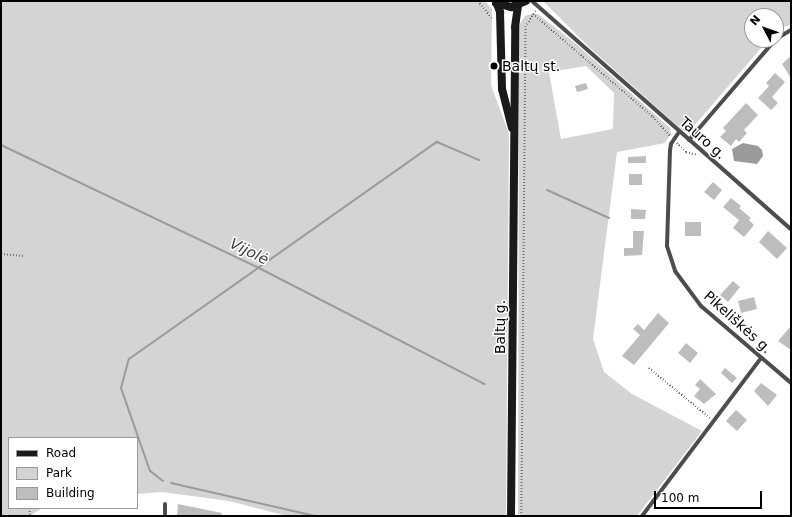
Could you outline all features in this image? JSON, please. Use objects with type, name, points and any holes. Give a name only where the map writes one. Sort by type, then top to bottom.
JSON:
[{"type":"main road","points":[[496,3],[518,6],[526,1]]},
{"type":"main road","name":"Baltų g.","points":[[496,3],[500,12],[502,89],[514,138]]},
{"type":"main road","name":"Baltų g.","points":[[511,516],[514,138],[518,6]]},
{"type":"street","name":"Tauro g.","points":[[532,1],[702,152],[791,228]]},
{"type":"street","points":[[689,140],[769,48]]},
{"type":"street","points":[[673,139],[680,132]]},
{"type":"street","name":"Pikeliškės g.","points":[[673,139],[670,150],[668,246],[675,271],[701,306],[791,383]]},
{"type":"street","points":[[642,516],[761,358]]},
{"type":"street","points":[[165,504],[165,516]]},
{"type":"path","points":[[478,1],[491,14],[494,23]]},
{"type":"path","points":[[522,516],[525,27],[532,14],[539,7]]},
{"type":"path","points":[[532,14],[653,117],[673,139],[690,154],[699,155],[702,152]]},
{"type":"path","points":[[1,254],[24,256]]},
{"type":"path","points":[[649,368],[713,421]]},
{"type":"green space","points":[[1,1],[485,1],[492,9],[491,85],[509,134],[506,516],[287,516],[229,501],[162,492],[138,494],[138,437],[8,437],[8,509],[40,509],[30,516],[1,516]]},
{"type":"green space","points":[[543,1],[791,1],[791,25],[784,27],[784,8],[744,8],[744,48],[761,48],[694,126],[682,130],[590,48]]},
{"type":"green space","points":[[538,14],[575,43],[670,128],[671,134],[665,143],[617,152],[593,339],[604,372],[632,394],[702,431],[637,516],[518,516],[519,25],[525,16]],"holes":[[[586,66],[614,93],[613,129],[561,139],[549,72]]]},
{"type":"shaded area","points":[[743,143],[758,146],[762,150],[763,156],[757,164],[734,161],[732,149]]},
{"type":"building","points":[[791,56],[791,78],[782,64]]},
{"type":"building","points":[[775,73],[785,82],[772,97],[778,103],[771,110],[758,98],[769,86],[766,83]]},
{"type":"building","points":[[586,83],[588,89],[577,92],[575,86]]},
{"type":"building","points":[[746,103],[758,115],[744,130],[747,133],[739,142],[736,139],[731,146],[720,137],[726,131],[723,128]]},
{"type":"building","points":[[646,156],[646,163],[628,163],[628,157]]},
{"type":"building","points":[[629,174],[642,174],[642,185],[629,185]]},
{"type":"building","points":[[713,182],[722,190],[714,200],[704,192]]},
{"type":"building","points":[[731,198],[741,206],[739,208],[751,218],[749,220],[754,225],[744,237],[733,228],[739,220],[723,207]]},
{"type":"building","points":[[631,209],[646,210],[645,219],[631,219]]},
{"type":"building","points":[[685,222],[701,222],[701,236],[685,236]]},
{"type":"building","points":[[633,231],[644,231],[642,255],[624,256],[624,248],[633,248]]},
{"type":"building","points":[[768,231],[787,248],[777,259],[759,242]]},
{"type":"building","points":[[733,281],[740,287],[728,302],[720,295]]},
{"type":"building","points":[[754,297],[757,309],[741,313],[738,301]]},
{"type":"building","points":[[658,313],[669,323],[634,365],[622,356],[640,335],[633,329],[638,324],[644,330]]},
{"type":"building","points":[[791,326],[791,350],[778,341]]},
{"type":"building","points":[[686,343],[698,353],[690,363],[678,353]]},
{"type":"building","points":[[725,368],[737,378],[732,383],[721,373]]},
{"type":"building","points":[[700,379],[716,394],[704,404],[694,396],[700,389],[695,385]]},
{"type":"building","points":[[761,383],[777,395],[768,406],[754,391]]},
{"type":"building","points":[[736,410],[747,420],[737,431],[726,421]]},
{"type":"building","points":[[178,504],[222,513],[221,516],[177,516]]},
{"type":"waterway","points":[[163,481],[150,471],[121,388],[129,359],[437,142],[479,160]]},
{"type":"waterway","name":"Vijolė","points":[[1,145],[257,267],[485,384]]},
{"type":"waterway","points":[[547,190],[609,218]]},
{"type":"waterway","points":[[171,483],[315,516]]},
{"type":"place","name":"Baltų st.","points":[[494,66]]}]
